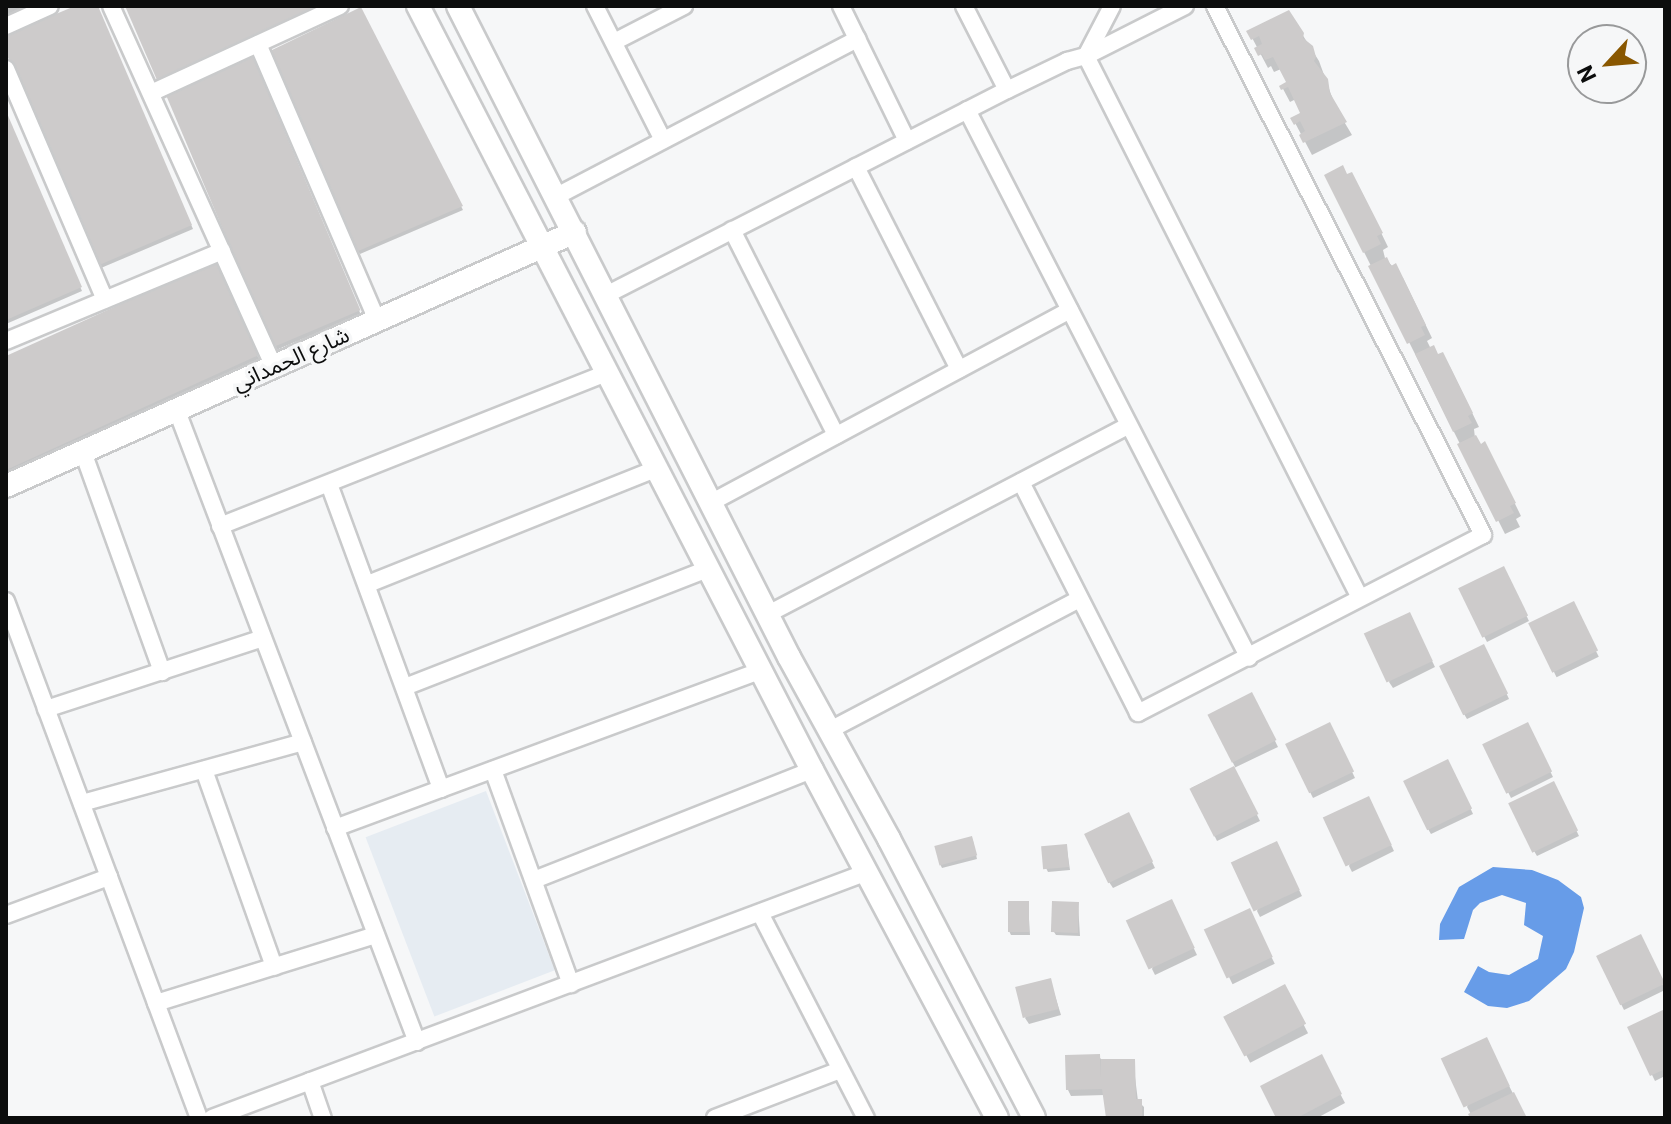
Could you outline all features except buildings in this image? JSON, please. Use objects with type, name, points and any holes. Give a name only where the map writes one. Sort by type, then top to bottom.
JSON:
[{"type":"street","points":[[6,26],[50,6]]},
{"type":"street","points":[[111,6],[274,367]]},
{"type":"street","points":[[151,93],[340,6]]},
{"type":"street","points":[[418,6],[812,770],[997,1118]]},
{"type":"street","points":[[458,6],[608,294],[768,614],[1034,1118]]},
{"type":"street","points":[[595,6],[663,140]]},
{"type":"street","points":[[614,42],[684,6]]},
{"type":"street","points":[[841,6],[907,141]]},
{"type":"street","points":[[1086,56],[1112,6]]},
{"type":"street","points":[[608,294],[1007,90],[1067,61],[1086,56],[1185,6]]},
{"type":"street","points":[[1021,482],[1138,713],[1249,658],[1359,596],[1483,535],[1215,6]]},
{"type":"street","points":[[966,7],[1007,90]]},
{"type":"street","points":[[557,196],[857,39]]},
{"type":"street","points":[[258,44],[377,320]]},
{"type":"street","points":[[1086,56],[1359,596]]},
{"type":"street","points":[[6,69],[105,300]]},
{"type":"street","points":[[967,110],[1249,658]]},
{"type":"street","points":[[856,167],[959,369]]},
{"type":"street","points":[[732,230],[836,435]]},
{"type":"street","name":"شارع الحمداني","points":[[6,486],[543,249],[575,232]]},
{"type":"street","points":[[6,341],[222,251]]},
{"type":"street","points":[[712,502],[1070,310]]},
{"type":"street","points":[[220,526],[607,373]]},
{"type":"street","points":[[177,411],[417,1042]]},
{"type":"street","points":[[768,614],[1129,425]]},
{"type":"street","points":[[83,452],[162,672]]},
{"type":"street","points":[[368,584],[656,469]]},
{"type":"street","points":[[329,484],[441,789]]},
{"type":"street","points":[[405,687],[708,569]]},
{"type":"street","points":[[830,730],[1080,599]]},
{"type":"street","points":[[6,601],[12,638],[46,709],[199,1118]]},
{"type":"street","points":[[46,709],[263,638]]},
{"type":"street","points":[[335,828],[761,670]]},
{"type":"street","points":[[82,803],[303,742]]},
{"type":"street","points":[[204,770],[274,967]]},
{"type":"street","points":[[493,770],[571,984]]},
{"type":"street","points":[[534,880],[812,770]]},
{"type":"street","points":[[212,1118],[867,872],[883,858],[889,839]]},
{"type":"street","points":[[6,915],[109,877]]},
{"type":"street","points":[[760,913],[866,1118]]},
{"type":"street","points":[[156,1003],[376,935]]},
{"type":"street","points":[[715,1118],[840,1070]]},
{"type":"street","points":[[310,1081],[323,1118]]},
{"type":"shaded area","points":[[486,791],[555,970],[434,1016],[366,837]]},
{"type":"water","points":[[1493,867],[1532,870],[1558,880],[1581,897],[1584,908],[1574,952],[1566,969],[1529,1001],[1507,1008],[1488,1006],[1464,992],[1478,966],[1489,972],[1509,975],[1538,959],[1543,936],[1524,925],[1526,903],[1502,895],[1480,903],[1473,910],[1464,939],[1439,940],[1440,924],[1459,887]]}]
